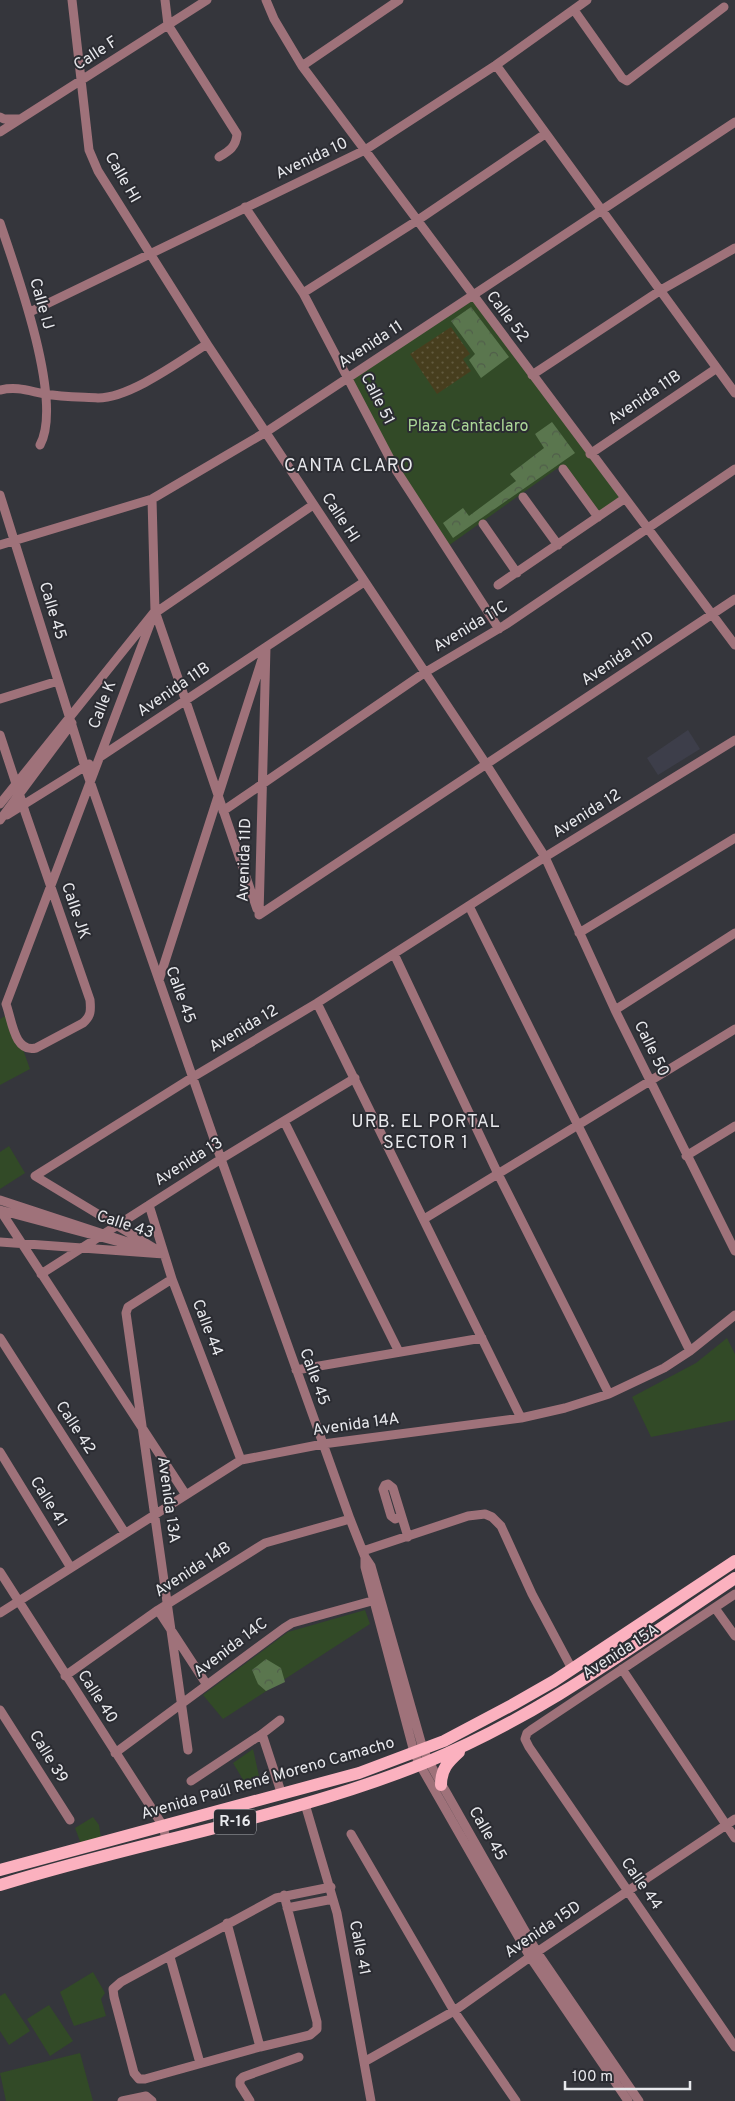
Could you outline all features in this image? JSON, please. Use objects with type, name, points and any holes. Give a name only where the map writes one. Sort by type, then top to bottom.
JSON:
[{"type":"main road","name":"Avenida Paúl René Moreno Camacho","points":[[0,1888],[165,1832],[359,1773],[444,1741],[512,1705],[572,1669],[735,1561]]},
{"type":"main road","name":"Avenida Paúl René Moreno Camacho","points":[[0,1870],[165,1832],[305,1804],[424,1763],[465,1746],[562,1693],[735,1578]]},
{"type":"main road","points":[[441,1785],[441,1777],[446,1763],[465,1746]]},
{"type":"street","name":"Calle HI","points":[[72,0],[89,150],[98,171],[207,344],[486,764],[545,857]]},
{"type":"street","points":[[165,0],[168,25],[237,134],[236,143],[231,150],[219,157]]},
{"type":"street","name":"Calle F","points":[[0,132],[207,0]]},
{"type":"street","name":"Calle 52","points":[[266,0],[302,66],[590,454],[735,645]]},
{"type":"street","points":[[302,66],[399,0]]},
{"type":"street","name":"Avenida 10","points":[[30,312],[365,150],[496,65],[585,1]]},
{"type":"street","points":[[574,10],[622,78],[627,82],[724,7]]},
{"type":"street","points":[[496,65],[545,134],[662,290],[735,393]]},
{"type":"street","points":[[0,116],[4,119],[21,119]]},
{"type":"street","name":"Avenida 11","points":[[0,545],[152,499],[266,432],[735,122]]},
{"type":"street","points":[[304,293],[418,220],[545,134]]},
{"type":"street","name":"Calle 51","points":[[245,207],[304,293],[396,470],[500,629]]},
{"type":"street","name":"Calle IJ","points":[[1,227],[30,312],[45,394],[47,428],[40,445]]},
{"type":"street","points":[[532,375],[662,290],[735,248]]},
{"type":"street","points":[[0,390],[10,388],[28,389],[45,394],[101,398],[124,392],[146,382],[207,344]]},
{"type":"street","name":"Avenida 11B","points":[[590,454],[716,368]]},
{"type":"street","points":[[563,469],[598,517]]},
{"type":"street","name":"Avenida 11C","points":[[223,811],[424,673],[500,629],[735,469]]},
{"type":"street","name":"Calle 45","points":[[0,495],[85,767],[221,1159],[364,1554],[365,1567],[377,1599],[418,1751],[533,1954],[628,2101]]},
{"type":"street","points":[[523,497],[558,545]]},
{"type":"street","points":[[152,499],[155,611],[259,915]]},
{"type":"street","points":[[498,585],[624,499]]},
{"type":"street","points":[[0,820],[155,611],[313,505]]},
{"type":"street","points":[[483,524],[517,573]]},
{"type":"street","name":"Avenida 11B","points":[[0,820],[85,767],[364,582]]},
{"type":"street","name":"Avenida 11D","points":[[259,915],[735,600]]},
{"type":"street","name":"Calle K","points":[[0,804],[155,611]]},
{"type":"street","name":"Calle K","points":[[18,1041],[3,1006],[155,611]]},
{"type":"street","points":[[159,981],[266,647]]},
{"type":"street","name":"Avenida 11D","points":[[259,915],[266,647]]},
{"type":"street","points":[[0,700],[58,681]]},
{"type":"street","name":"Calle JK","points":[[0,735],[91,1010],[89,1018],[84,1023],[36,1048],[29,1050],[18,1041]]},
{"type":"street","name":"Avenida 12","points":[[164,1254],[36,1176],[193,1077],[317,1003],[545,857],[735,740]]},
{"type":"street","points":[[579,933],[735,838]]},
{"type":"street","name":"Calle 50","points":[[545,857],[615,1010],[686,1156],[735,1251]]},
{"type":"street","points":[[469,906],[577,1127],[690,1351]]},
{"type":"street","points":[[615,1010],[735,933]]},
{"type":"street","points":[[394,954],[498,1174],[609,1394]]},
{"type":"street","points":[[317,1003],[521,1418]]},
{"type":"street","points":[[424,1220],[735,1029]]},
{"type":"street","name":"Avenida 13","points":[[41,1274],[221,1159],[354,1078]]},
{"type":"street","points":[[284,1121],[399,1352]]},
{"type":"street","points":[[686,1156],[735,1126]]},
{"type":"street","name":"Calle 43","points":[[0,1200],[164,1254]]},
{"type":"street","name":"Calle 44","points":[[149,1205],[172,1279],[241,1460]]},
{"type":"street","name":"Calle 43","points":[[0,1210],[164,1254]]},
{"type":"street","name":"Calle 43","points":[[0,1210],[186,1495]]},
{"type":"street","points":[[0,1242],[164,1254]]},
{"type":"street","name":"Avenida 13A","points":[[172,1279],[128,1307],[126,1313],[188,1750]]},
{"type":"street","name":"Avenida 14A","points":[[0,1613],[241,1460],[323,1444],[521,1418],[565,1408],[609,1394],[641,1380],[690,1351],[735,1315]]},
{"type":"street","name":"Calle 42","points":[[0,1338],[125,1533]]},
{"type":"street","points":[[296,1370],[482,1338]]},
{"type":"street","name":"Calle 41","points":[[0,1452],[71,1568]]},
{"type":"street","points":[[364,1554],[476,1514],[484,1514],[497,1521],[504,1531],[532,1594],[572,1669]]},
{"type":"street","points":[[401,1518],[408,1537]]},
{"type":"street","name":"Avenida 14B","points":[[65,1676],[158,1610],[265,1543],[350,1519]]},
{"type":"street","name":"Calle 40","points":[[0,1572],[165,1832]]},
{"type":"street","name":"Avenida 15A","points":[[526,1736],[531,1730],[735,1594]]},
{"type":"street","name":"Avenida 14C","points":[[115,1753],[292,1623],[377,1599]]},
{"type":"street","points":[[715,1608],[735,1636]]},
{"type":"street","points":[[158,1610],[207,1685]]},
{"type":"street","points":[[622,1669],[735,1838]]},
{"type":"street","name":"Calle 39","points":[[0,1710],[70,1820]]},
{"type":"street","points":[[191,1781],[280,1720]]},
{"type":"street","points":[[262,1734],[282,1795]]},
{"type":"street","name":"Calle 44","points":[[526,1736],[529,1747],[735,2047]]},
{"type":"street","name":"Calle 45","points":[[424,1763],[441,1785],[533,1954],[639,2101]]},
{"type":"street","name":"Calle 41","points":[[305,1804],[334,1899],[371,2101]]},
{"type":"street","name":"Avenida 15D","points":[[364,2062],[454,2011],[533,1954],[735,1819]]},
{"type":"street","points":[[351,1834],[454,2011],[516,2101]]},
{"type":"street","points":[[284,1895],[317,2022],[317,2030],[310,2035],[139,2079],[134,2073],[113,1989],[121,1982],[170,1957],[227,1923],[284,1895],[331,1887]]},
{"type":"street","points":[[287,1908],[334,1899]]},
{"type":"street","points":[[227,1923],[260,2047]]},
{"type":"street","points":[[170,1957],[200,2063]]},
{"type":"street","points":[[250,2101],[240,2085],[240,2080],[243,2077],[299,2057]]},
{"type":"street","points":[[122,2101],[146,2096],[152,2101]]},
{"type":"shaded area","points":[[688,730],[700,749],[658,775],[647,758]]},
{"type":"green space","name":"Plaza Cantaclaro","points":[[473,298],[622,499],[598,515],[562,465],[448,546],[398,469],[350,377]]},
{"type":"green space","points":[[471,307],[509,357],[481,378],[469,360],[475,354],[451,321]]},
{"type":"green space","points":[[552,422],[575,453],[453,538],[443,523],[463,508],[469,516],[516,481],[510,474],[544,448],[535,434]]},
{"type":"green space","points":[[10,1013],[30,1069],[0,1085],[0,1019]]},
{"type":"green space","points":[[9,1146],[25,1173],[0,1189],[0,1152]]},
{"type":"green space","points":[[727,1338],[735,1354],[735,1420],[651,1437],[632,1397],[696,1363]]},
{"type":"green space","points":[[365,1610],[370,1624],[223,1719],[203,1695],[288,1632]]},
{"type":"green space","points":[[266,1659],[281,1668],[285,1682],[266,1691],[258,1684],[252,1670]]},
{"type":"green space","points":[[253,1749],[261,1785],[248,1788],[233,1763]]},
{"type":"green space","points":[[93,1817],[99,1825],[101,1838],[81,1844],[75,1828]]},
{"type":"green space","points":[[93,1972],[105,1993],[101,1999],[106,2016],[74,2026],[60,1992]]},
{"type":"green space","points":[[5,1993],[30,2031],[9,2045],[0,2031],[0,1996]]},
{"type":"green space","points":[[49,2005],[73,2041],[50,2056],[27,2019]]},
{"type":"green space","points":[[80,2053],[93,2101],[6,2101],[0,2073]]},
{"type":"sand","points":[[451,327],[470,354],[463,359],[471,371],[437,394],[410,354]]},
{"type":"district","name":"CANTA CLARO","points":[[349,466]]},
{"type":"district","name":"URB. EL PORTAL SECTOR 1","points":[[426,1132]]}]
